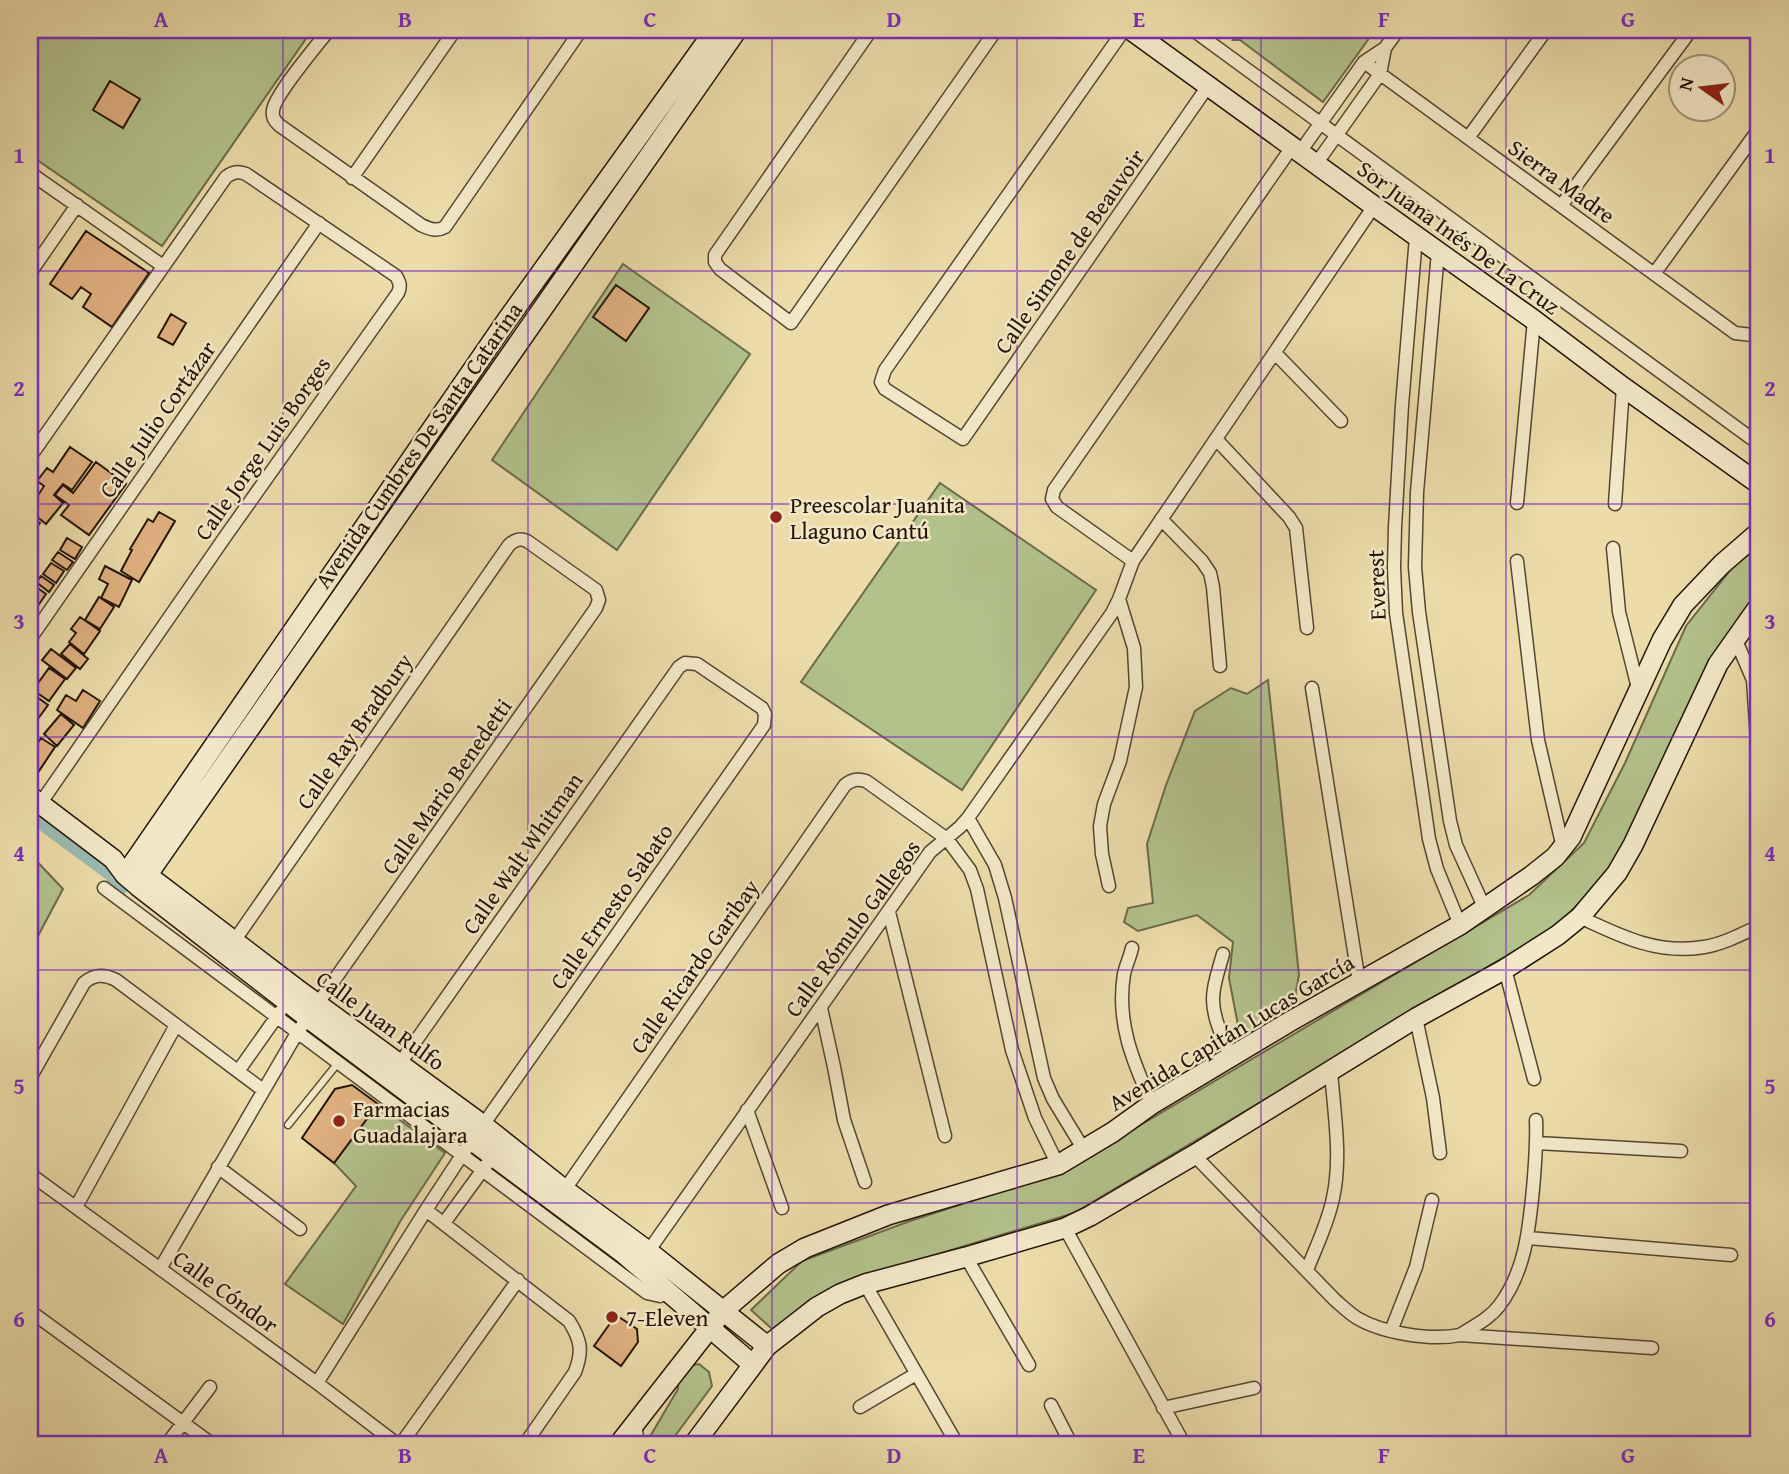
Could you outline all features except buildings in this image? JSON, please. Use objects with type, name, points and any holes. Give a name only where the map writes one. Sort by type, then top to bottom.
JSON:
[{"type":"street","points":[[329,30],[279,96],[273,119],[352,178],[432,230],[445,227],[581,30]]},
{"type":"street","points":[[352,178],[455,30]]},
{"type":"street","name":"Avenida Cumbres De Santa Catarina","points":[[132,872],[512,312],[715,30]]},
{"type":"street","name":"Avenida Cumbres De Santa Catarina","points":[[132,872],[530,326],[737,30]]},
{"type":"street","points":[[871,30],[715,255],[717,266],[792,323],[996,30]]},
{"type":"street","name":"Calle Simone de Beauvoir","points":[[1124,30],[893,358],[882,377],[881,382],[885,388],[963,439],[1208,86]]},
{"type":"street","name":"Sor Juana Inés De La Cruz","points":[[1131,30],[1759,484]]},
{"type":"street","name":"Sor Juana Inés De La Cruz","points":[[1193,30],[1759,444]]},
{"type":"street","points":[[1133,561],[1057,508],[1052,499],[1054,490],[1303,154],[1321,123],[1364,62],[1385,48],[1398,30]]},
{"type":"street","points":[[1468,138],[1546,30]]},
{"type":"street","points":[[1561,206],[1691,30]]},
{"type":"street","points":[[1303,154],[1336,135],[1380,74],[1385,48]]},
{"type":"street","name":"Sierra Madre","points":[[1364,62],[1735,333],[1752,335],[1759,328]]},
{"type":"street","points":[[1654,274],[1759,129]]},
{"type":"street","name":"Calle Jorge Luis Borges","points":[[35,800],[400,288],[396,276],[246,174],[239,172],[226,177],[163,266]]},
{"type":"street","points":[[30,173],[163,266],[30,457]]},
{"type":"street","points":[[30,274],[78,205]]},
{"type":"street","name":"Calle Rómulo Gallegos","points":[[643,1258],[930,852],[968,818],[1112,613],[1133,561],[1374,206]]},
{"type":"street","name":"Calle Julio Cortázar","points":[[30,639],[319,223]]},
{"type":"street","name":"Everest","points":[[1416,237],[1397,478],[1394,568],[1396,613],[1429,839],[1437,869],[1460,925]]},
{"type":"street","name":"Everest","points":[[1438,252],[1418,492],[1416,578],[1450,821],[1456,845],[1485,909]]},
{"type":"street","points":[[512,312],[530,326]]},
{"type":"street","points":[[1517,503],[1534,320]]},
{"type":"street","points":[[1275,353],[1341,421]]},
{"type":"street","points":[[1615,504],[1623,387]]},
{"type":"street","points":[[1216,439],[1289,517],[1296,528],[1307,628]]},
{"type":"street","points":[[1161,519],[1202,561],[1210,573],[1220,666]]},
{"type":"street","name":"Avenida Capitán Lucas García","points":[[619,1444],[709,1326],[778,1264],[805,1248],[888,1215],[1058,1165],[1152,1104],[1460,925],[1531,876],[1563,848],[1580,820],[1662,640],[1684,605],[1701,584],[1759,532]]},
{"type":"street","name":"Calle Ray Bradbury","points":[[230,947],[509,545],[515,540],[527,541],[596,590]]},
{"type":"street","points":[[1613,548],[1619,612],[1639,693]]},
{"type":"street","points":[[1517,561],[1538,740],[1563,848]]},
{"type":"street","name":"Calle Mario Benedetti","points":[[160,1269],[263,1090],[308,1018],[596,608],[599,600],[596,590]]},
{"type":"street","points":[[1109,886],[1102,854],[1100,826],[1104,804],[1120,761],[1136,687],[1134,648],[1119,599]]},
{"type":"street","points":[[694,1444],[767,1346],[817,1307],[865,1284],[966,1257],[1065,1227],[1090,1216],[1558,935],[1580,917],[1617,873],[1633,845],[1718,664],[1759,606]]},
{"type":"street","points":[[1735,638],[1753,680],[1759,769]]},
{"type":"street","name":"Calle Ernesto Sabato","points":[[317,1383],[426,1210],[764,725],[765,714],[762,708],[697,664],[685,663],[679,667]]},
{"type":"street","name":"Calle Walt Whitman","points":[[394,1071],[679,667]]},
{"type":"street","points":[[1312,688],[1359,982]]},
{"type":"street","name":"Calle Ricardo Garibay","points":[[560,1196],[845,785],[852,780],[866,781],[947,838]]},
{"type":"street","name":"Calle Juan Rulfo","points":[[35,800],[230,947],[287,1002],[308,1018],[338,1063],[473,1141],[560,1196],[677,1286],[723,1311],[767,1346]]},
{"type":"street","points":[[968,818],[995,864],[1005,898],[1044,1078],[1084,1150]]},
{"type":"street","points":[[947,838],[970,870],[977,889],[1020,1079],[1058,1165]]},
{"type":"street","name":"Calle Juan Rulfo","points":[[104,888],[394,1071],[647,1293],[660,1296],[677,1286]]},
{"type":"street","points":[[889,912],[945,1136]]},
{"type":"street","points":[[1580,917],[1635,942],[1665,948],[1703,948],[1759,926]]},
{"type":"street","points":[[1132,948],[1124,974],[1122,1009],[1126,1040],[1152,1104]]},
{"type":"street","points":[[1223,954],[1213,1000],[1216,1020],[1231,1059]]},
{"type":"street","points":[[1505,969],[1534,1079]]},
{"type":"street","points":[[30,1078],[84,983],[96,976],[109,976],[263,1090]]},
{"type":"street","points":[[239,1070],[287,1002]]},
{"type":"street","points":[[821,1008],[844,1120],[865,1182]]},
{"type":"street","points":[[1416,1018],[1427,1065],[1440,1153]]},
{"type":"street","points":[[76,1207],[176,1025]]},
{"type":"street","points":[[1307,1270],[1334,1197],[1338,1159],[1331,1071]]},
{"type":"street","points":[[747,1110],[782,1208]]},
{"type":"street","points":[[1460,1335],[1485,1320],[1498,1307],[1516,1273],[1528,1238],[1537,1143],[1536,1120]]},
{"type":"street","points":[[1537,1143],[1681,1151]]},
{"type":"street","points":[[1194,1155],[1335,1300],[1357,1318],[1391,1331],[1426,1337],[1446,1338],[1460,1335],[1652,1348]]},
{"type":"street","points":[[444,1223],[493,1156]]},
{"type":"street","points":[[218,1167],[300,1229]]},
{"type":"street","name":"Calle Cóndor","points":[[30,1174],[399,1444]]},
{"type":"street","points":[[1391,1331],[1416,1267],[1432,1200]]},
{"type":"street","points":[[426,1210],[569,1321],[578,1335],[580,1359],[575,1372],[525,1444]]},
{"type":"street","points":[[1065,1227],[1184,1444]]},
{"type":"street","points":[[1528,1238],[1731,1255]]},
{"type":"street","points":[[966,1257],[1029,1365]]},
{"type":"street","points":[[399,1444],[518,1280]]},
{"type":"street","points":[[865,1284],[957,1444]]},
{"type":"street","name":"Calle Juan Rulfo","points":[[677,1286],[709,1326],[752,1364]]},
{"type":"street","points":[[30,1311],[212,1444]]},
{"type":"street","points":[[860,1407],[916,1374]]},
{"type":"street","points":[[167,1444],[210,1387]]},
{"type":"street","points":[[1163,1408],[1254,1388]]},
{"type":"street","points":[[1051,1405],[1071,1444]]},
{"type":"street","points":[[635,1423],[638,1444]]},
{"type":"lane","points":[[288,1125],[338,1063]]},
{"type":"green space","points":[[30,30],[312,30],[162,246],[30,155]]},
{"type":"green space","points":[[1240,30],[1375,30],[1323,102],[1240,40],[1233,40]]},
{"type":"green space","points":[[623,264],[750,354],[617,550],[492,460]]},
{"type":"green space","points":[[940,483],[1096,590],[962,790],[801,682]]},
{"type":"green space","points":[[1759,546],[1759,598],[1606,875],[1558,925],[1074,1213],[827,1291],[772,1329],[751,1310],[802,1261],[910,1221],[1061,1172],[1529,895],[1584,843],[1625,763],[1686,626],[1732,568]]},
{"type":"green space","points":[[1268,680],[1299,975],[1293,1008],[1241,1041],[1229,978],[1233,942],[1197,915],[1138,931],[1124,922],[1128,908],[1153,903],[1147,844],[1166,785],[1195,711],[1231,688],[1247,694]]},
{"type":"green space","points":[[30,854],[63,889],[30,951]]},
{"type":"green space","points":[[378,1104],[445,1153],[401,1220],[343,1324],[285,1284],[356,1186],[334,1163]]},
{"type":"green space","points":[[699,1364],[709,1372],[712,1386],[669,1444],[649,1444],[648,1440],[678,1389],[678,1379],[688,1366]]},
{"type":"waterway","points":[[30,812],[114,874],[119,887]]},
{"type":"place","name":"Preescolar Juanita Llaguno Cantú","points":[[776,517]]},
{"type":"place","name":"Farmacias Guadalajara","points":[[339,1121]]},
{"type":"place","name":"7-Eleven","points":[[612,1317]]}]
